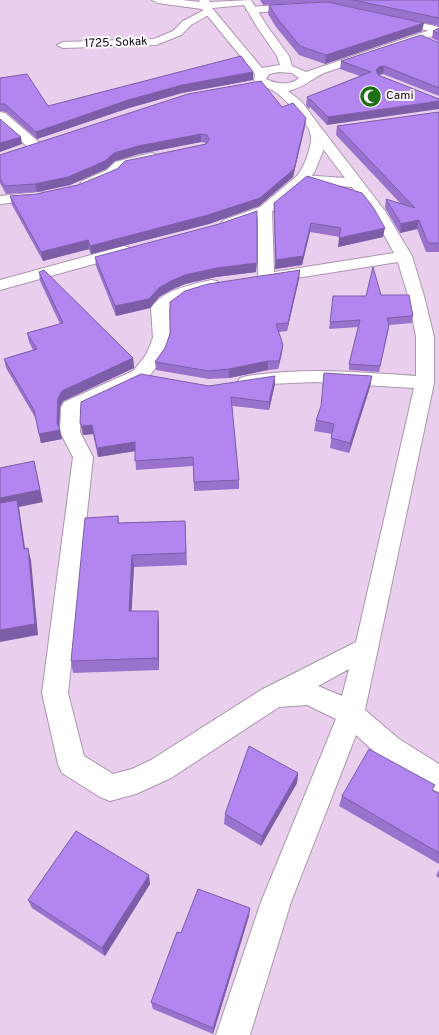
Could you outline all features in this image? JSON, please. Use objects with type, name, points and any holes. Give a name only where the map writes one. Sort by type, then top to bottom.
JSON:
[{"type":"street","points":[[157,0],[206,6],[248,4],[306,7]]},
{"type":"street","points":[[248,4],[290,69],[303,74],[298,105]]},
{"type":"street","points":[[206,6],[267,81],[298,105],[325,131],[356,183],[380,214],[404,256],[416,296],[425,337],[425,383],[367,648],[351,714],[276,902],[233,1035]]},
{"type":"street","name":"1725. Sokak","points":[[63,45],[156,42],[176,33],[206,6]]},
{"type":"street","points":[[380,17],[439,30]]},
{"type":"street","points":[[248,86],[267,81],[301,81],[320,70],[439,30]]},
{"type":"street","points":[[420,37],[433,44]]},
{"type":"street","points":[[267,81],[271,69],[320,70]]},
{"type":"street","points":[[0,116],[36,146]]},
{"type":"street","points":[[214,228],[265,210],[302,180],[308,171],[325,131]]},
{"type":"street","points":[[21,151],[50,141]]},
{"type":"street","points":[[74,189],[112,173],[120,165],[139,159],[162,155]]},
{"type":"street","points":[[302,180],[356,183]]},
{"type":"street","points":[[0,200],[37,197],[52,194]]},
{"type":"street","points":[[265,210],[266,278]]},
{"type":"street","points":[[0,285],[140,248]]},
{"type":"street","points":[[367,648],[270,698],[161,769],[136,781],[110,788],[72,764],[55,693],[83,457],[70,432],[71,407],[140,374],[155,357],[162,338],[160,308],[179,294],[206,286],[404,256]]},
{"type":"street","points":[[140,374],[163,379]]},
{"type":"street","points":[[229,386],[268,377],[318,376],[425,383]]},
{"type":"street","points":[[270,698],[307,694],[320,698],[351,714],[389,748],[439,779]]},
{"type":"building","points":[[353,0],[439,0],[439,18]]},
{"type":"building","points":[[327,2],[424,23],[326,55],[300,46],[277,18],[269,5]]},
{"type":"building","points":[[439,28],[439,34],[433,31]]},
{"type":"building","points":[[421,35],[439,43],[439,88],[384,66],[379,67],[376,70],[378,75],[439,99],[439,101],[328,117],[307,97],[371,72],[341,61]]},
{"type":"building","points":[[241,56],[253,72],[182,85],[128,100],[36,132],[5,104],[0,104],[0,78],[27,74],[48,106]]},
{"type":"building","points":[[261,81],[282,107],[293,103],[306,118],[294,169],[260,198],[208,215],[90,246],[88,240],[41,252],[10,196],[36,194],[78,185],[117,169],[125,161],[206,144],[209,140],[207,135],[201,134],[138,146],[114,153],[105,161],[68,177],[35,184],[4,186],[0,178],[0,155],[188,94]]},
{"type":"building","points":[[439,112],[439,243],[428,243],[419,220],[401,224],[386,199],[415,208],[337,126]]},
{"type":"building","points":[[0,119],[21,137],[0,143]]},
{"type":"building","points":[[307,176],[362,193],[373,207],[385,228],[339,238],[341,228],[311,223],[303,256],[276,260],[274,203]]},
{"type":"building","points":[[257,211],[257,263],[216,268],[185,275],[159,288],[149,299],[115,306],[95,257],[219,224]]},
{"type":"building","points":[[373,267],[381,295],[409,295],[413,316],[387,318],[389,325],[380,366],[349,364],[360,320],[330,322],[333,296],[366,296]]},
{"type":"building","points":[[44,270],[133,358],[62,391],[58,398],[57,423],[60,430],[39,434],[34,410],[4,359],[37,349],[27,333],[63,323],[39,272]]},
{"type":"building","points":[[300,270],[288,323],[276,324],[283,345],[279,361],[268,361],[229,369],[209,371],[155,362],[165,348],[170,334],[170,302],[185,291],[208,284]]},
{"type":"building","points":[[324,373],[372,376],[350,443],[331,438],[334,424],[316,420],[321,406]]},
{"type":"building","points":[[141,374],[209,386],[275,376],[269,402],[231,397],[239,480],[194,482],[193,457],[135,461],[135,442],[97,448],[92,425],[82,426],[80,423],[81,402]]},
{"type":"building","points":[[34,461],[40,490],[0,498],[0,468]]},
{"type":"building","points":[[17,500],[24,549],[28,548],[35,624],[0,630],[0,503]]},
{"type":"building","points":[[118,516],[118,523],[185,521],[186,553],[132,555],[129,611],[158,611],[158,658],[71,661],[85,518]]},
{"type":"building","points":[[249,746],[298,773],[262,836],[225,814]]},
{"type":"building","points":[[369,749],[435,785],[432,790],[439,794],[439,853],[342,796]]},
{"type":"building","points":[[76,831],[149,875],[102,948],[28,900]]},
{"type":"building","points":[[198,889],[250,908],[213,1028],[151,1002],[177,932],[181,933]]},
{"type":"place","name":"Cami","points":[[370,96]]}]
